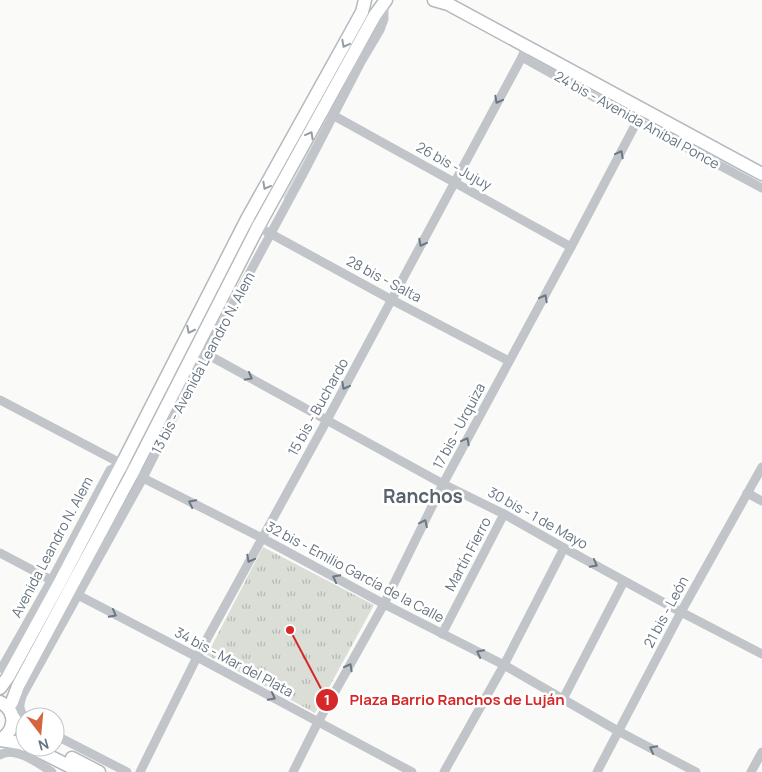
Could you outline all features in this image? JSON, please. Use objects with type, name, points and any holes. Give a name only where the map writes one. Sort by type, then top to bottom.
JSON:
[{"type":"main road","name":"13 bis - Avenida Leandro N. Alem","points":[[1,747],[11,729],[12,722],[6,707],[12,702],[122,464],[246,221],[362,12],[365,0]]},
{"type":"main road","name":"24 bis - Avenida Aníbal Ponce","points":[[434,0],[445,2],[524,52],[640,116],[762,174]]},
{"type":"main road","name":"13 bis - Avenida Leandro N. Alem","points":[[0,688],[138,475],[201,351],[258,227],[328,112],[375,15],[384,2]]},
{"type":"main road","points":[[6,707],[15,722]]},
{"type":"main road","points":[[1,747],[15,743]]},
{"type":"main road","points":[[65,754],[99,772]]},
{"type":"main road","points":[[52,757],[81,772]]},
{"type":"street","name":"15 bis - Buchardo","points":[[140,772],[197,658],[392,300],[524,52]]},
{"type":"street","name":"26 bis - Jujuy","points":[[328,112],[571,247]]},
{"type":"street","name":"13 bis - Avenida Leandro N. Alem","points":[[201,351],[271,234],[328,112]]},
{"type":"street","name":"24 bis - Avenida Aníbal Ponce","points":[[640,116],[762,188]]},
{"type":"street","name":"17 bis - Urquiza","points":[[293,772],[318,722],[384,604],[443,484],[640,116]]},
{"type":"street","name":"28 bis - Salta","points":[[246,221],[509,361]]},
{"type":"street","name":"30 bis - 1 de Mayo","points":[[201,351],[443,484],[504,514],[681,612],[760,649]]},
{"type":"street","name":"32 bis - Emilio García de la Calle","points":[[0,400],[122,464],[138,475],[262,538],[504,666],[618,731],[696,772]]},
{"type":"street","name":"21 bis - León","points":[[597,772],[681,612],[762,467]]},
{"type":"street","points":[[747,494],[762,501]]},
{"type":"street","name":"Martín Fierro","points":[[442,634],[504,514]]},
{"type":"street","points":[[444,772],[504,666],[564,548]]},
{"type":"street","name":"34 bis - Mar del Plata","points":[[0,553],[412,772]]},
{"type":"street","points":[[563,699],[624,581]]},
{"type":"street","name":"13 bis - Avenida Leandro N. Alem","points":[[19,707],[64,588]]},
{"type":"street","points":[[65,740],[127,772]]},
{"type":"street","points":[[1,747],[17,752],[52,772]]},
{"type":"street","points":[[751,772],[762,752]]},
{"type":"green space","points":[[324,122],[326,123],[285,199],[283,198]]},
{"type":"green space","points":[[672,133],[754,175],[752,177],[671,135]]},
{"type":"green space","points":[[247,229],[251,231],[146,435],[148,425]]},
{"type":"green space","points":[[263,547],[374,605],[315,713],[207,655]]},
{"type":"place","name":"Plaza Barrio Ranchos de Luján","points":[[290,630]]},
{"type":"district","name":"Ranchos","points":[[423,496]]}]
